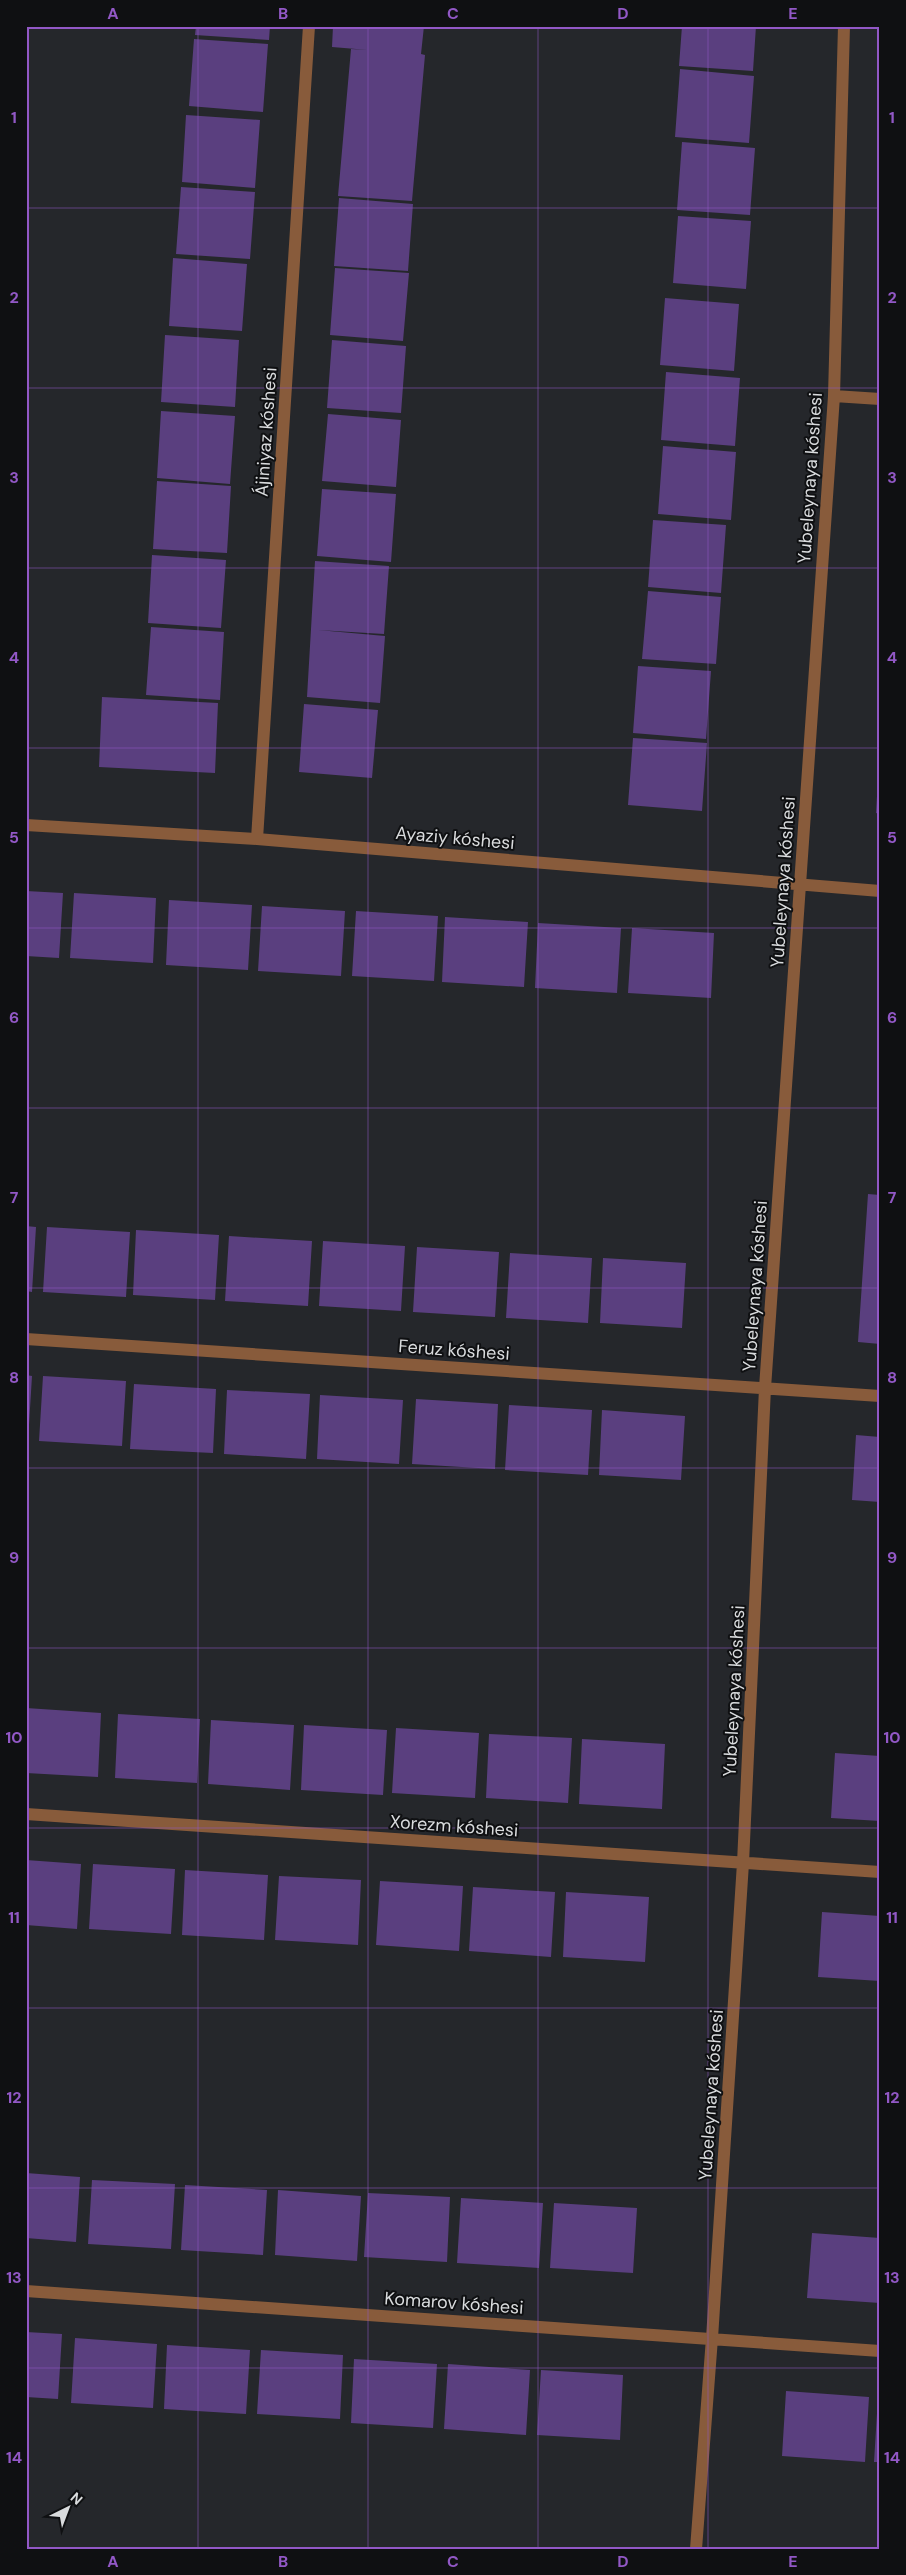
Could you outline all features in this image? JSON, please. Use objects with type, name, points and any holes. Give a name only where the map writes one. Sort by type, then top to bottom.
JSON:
[{"type":"street","name":"Ájiniyaz kóshesi","points":[[257,839],[309,26]]},
{"type":"street","name":"Yubeleynaya kóshesi","points":[[696,2549],[712,2338],[743,1863],[765,1388],[834,396],[844,26]]},
{"type":"street","points":[[834,396],[880,399]]},
{"type":"street","name":"Ayaziy kóshesi","points":[[26,825],[257,839],[880,891]]},
{"type":"street","name":"Feruz kóshesi","points":[[26,1340],[880,1396]]},
{"type":"street","name":"Xorezm kóshesi","points":[[26,1814],[880,1872]]},
{"type":"street","name":"Komarov kóshesi","points":[[26,2291],[880,2351]]},
{"type":"building","points":[[196,26],[270,26],[269,40],[195,35]]},
{"type":"building","points":[[333,26],[424,26],[421,54],[425,55],[412,201],[338,196],[351,49],[368,50],[332,47]]},
{"type":"building","points":[[682,26],[756,26],[753,71],[679,66]]},
{"type":"building","points":[[194,39],[268,44],[263,112],[189,106]]},
{"type":"building","points":[[680,69],[754,76],[749,143],[675,137]]},
{"type":"building","points":[[186,115],[260,120],[255,188],[182,182]]},
{"type":"building","points":[[682,142],[755,148],[750,215],[677,210]]},
{"type":"building","points":[[181,187],[255,192],[250,259],[176,254]]},
{"type":"building","points":[[339,198],[413,204],[408,271],[334,266]]},
{"type":"building","points":[[678,216],[751,221],[746,289],[673,283]]},
{"type":"building","points":[[173,258],[247,264],[242,331],[169,326]]},
{"type":"building","points":[[335,268],[409,273],[403,341],[330,335]]},
{"type":"building","points":[[665,298],[739,304],[734,371],[660,365]]},
{"type":"building","points":[[165,335],[239,340],[235,407],[161,402]]},
{"type":"building","points":[[332,340],[406,346],[401,413],[327,408]]},
{"type":"building","points":[[666,372],[740,378],[735,446],[661,440]]},
{"type":"building","points":[[161,411],[235,416],[230,484],[157,478]]},
{"type":"building","points":[[328,414],[401,420],[396,487],[322,481]]},
{"type":"building","points":[[663,446],[736,452],[731,520],[658,514]]},
{"type":"building","points":[[157,481],[231,486],[227,553],[153,549]]},
{"type":"building","points":[[322,489],[396,494],[391,562],[317,556]]},
{"type":"building","points":[[653,520],[726,525],[721,593],[648,587]]},
{"type":"building","points":[[152,555],[226,560],[221,628],[148,623]]},
{"type":"building","points":[[315,561],[389,566],[384,634],[318,630],[385,636],[380,703],[307,697]]},
{"type":"building","points":[[648,591],[721,597],[716,664],[642,659]]},
{"type":"building","points":[[151,627],[224,632],[220,700],[146,695]]},
{"type":"building","points":[[638,666],[711,671],[706,739],[633,733]]},
{"type":"building","points":[[102,697],[218,703],[215,773],[99,767]]},
{"type":"building","points":[[304,704],[378,710],[372,778],[299,772]]},
{"type":"building","points":[[633,738],[707,743],[702,811],[628,805]]},
{"type":"building","points":[[878,779],[880,779],[880,814],[876,813]]},
{"type":"building","points":[[26,891],[63,893],[59,958],[26,956]]},
{"type":"building","points":[[74,893],[156,898],[153,963],[70,958]]},
{"type":"building","points":[[169,900],[252,905],[248,970],[166,965]]},
{"type":"building","points":[[262,906],[345,911],[341,976],[258,971]]},
{"type":"building","points":[[356,911],[438,916],[434,981],[352,976]]},
{"type":"building","points":[[445,917],[528,922],[524,987],[442,982]]},
{"type":"building","points":[[538,923],[621,928],[617,993],[535,988]]},
{"type":"building","points":[[632,928],[714,933],[711,998],[628,993]]},
{"type":"building","points":[[868,1194],[880,1195],[880,1344],[858,1342]]},
{"type":"building","points":[[26,1226],[36,1227],[32,1292],[26,1291]]},
{"type":"building","points":[[47,1227],[130,1232],[126,1297],[43,1292]]},
{"type":"building","points":[[136,1230],[219,1235],[215,1300],[133,1295]]},
{"type":"building","points":[[229,1236],[312,1241],[308,1306],[225,1301]]},
{"type":"building","points":[[323,1241],[405,1246],[401,1311],[319,1306]]},
{"type":"building","points":[[417,1247],[499,1252],[495,1317],[413,1312]]},
{"type":"building","points":[[510,1253],[592,1258],[588,1323],[506,1318]]},
{"type":"building","points":[[603,1258],[686,1263],[682,1328],[600,1323]]},
{"type":"building","points":[[26,1375],[32,1376],[28,1441],[26,1441]]},
{"type":"building","points":[[43,1376],[126,1381],[122,1446],[39,1441]]},
{"type":"building","points":[[134,1384],[216,1389],[213,1453],[130,1449]]},
{"type":"building","points":[[227,1390],[310,1394],[306,1459],[224,1454]]},
{"type":"building","points":[[320,1395],[403,1400],[399,1464],[317,1459]]},
{"type":"building","points":[[416,1399],[498,1404],[495,1469],[412,1464]]},
{"type":"building","points":[[509,1405],[592,1410],[588,1475],[505,1470]]},
{"type":"building","points":[[602,1410],[685,1416],[681,1480],[599,1475]]},
{"type":"building","points":[[856,1435],[880,1437],[880,1502],[852,1500]]},
{"type":"building","points":[[26,1708],[101,1713],[98,1777],[26,1773]]},
{"type":"building","points":[[118,1714],[200,1719],[197,1783],[115,1778]]},
{"type":"building","points":[[211,1720],[294,1725],[290,1790],[208,1784]]},
{"type":"building","points":[[304,1725],[387,1730],[383,1795],[301,1790]]},
{"type":"building","points":[[396,1728],[479,1733],[475,1798],[392,1793]]},
{"type":"building","points":[[489,1734],[572,1738],[568,1803],[486,1798]]},
{"type":"building","points":[[582,1739],[665,1744],[662,1809],[579,1804]]},
{"type":"building","points":[[835,1753],[880,1756],[880,1821],[831,1818]]},
{"type":"building","points":[[26,1860],[81,1864],[77,1929],[26,1925]]},
{"type":"building","points":[[93,1864],[175,1869],[171,1934],[89,1929]]},
{"type":"building","points":[[185,1870],[268,1875],[264,1940],[182,1935]]},
{"type":"building","points":[[279,1876],[361,1880],[358,1945],[275,1940]]},
{"type":"building","points":[[380,1881],[463,1886],[459,1951],[376,1945]]},
{"type":"building","points":[[473,1887],[555,1892],[551,1957],[469,1951]]},
{"type":"building","points":[[566,1892],[649,1897],[645,1962],[563,1957]]},
{"type":"building","points":[[822,1912],[880,1916],[880,1981],[818,1977]]},
{"type":"building","points":[[26,2173],[80,2177],[76,2242],[26,2238]]},
{"type":"building","points":[[92,2180],[175,2184],[171,2249],[88,2244]]},
{"type":"building","points":[[185,2185],[267,2190],[263,2255],[181,2250]]},
{"type":"building","points":[[278,2190],[361,2196],[357,2261],[275,2255]]},
{"type":"building","points":[[368,2193],[450,2197],[447,2262],[364,2257]]},
{"type":"building","points":[[461,2198],[543,2203],[539,2268],[457,2263]]},
{"type":"building","points":[[554,2203],[637,2208],[633,2273],[550,2268]]},
{"type":"building","points":[[812,2233],[880,2238],[880,2303],[807,2298]]},
{"type":"building","points":[[26,2332],[62,2334],[58,2399],[26,2397]]},
{"type":"building","points":[[75,2338],[157,2344],[153,2408],[71,2403]]},
{"type":"building","points":[[167,2345],[250,2350],[246,2414],[164,2409]]},
{"type":"building","points":[[261,2350],[343,2355],[340,2419],[257,2414]]},
{"type":"building","points":[[354,2359],[437,2364],[433,2428],[351,2423]]},
{"type":"building","points":[[448,2364],[530,2370],[526,2435],[444,2429]]},
{"type":"building","points":[[541,2370],[623,2375],[620,2440],[537,2435]]},
{"type":"building","points":[[786,2391],[869,2397],[865,2462],[782,2456]]},
{"type":"building","points":[[878,2397],[880,2397],[880,2462],[874,2462]]}]
